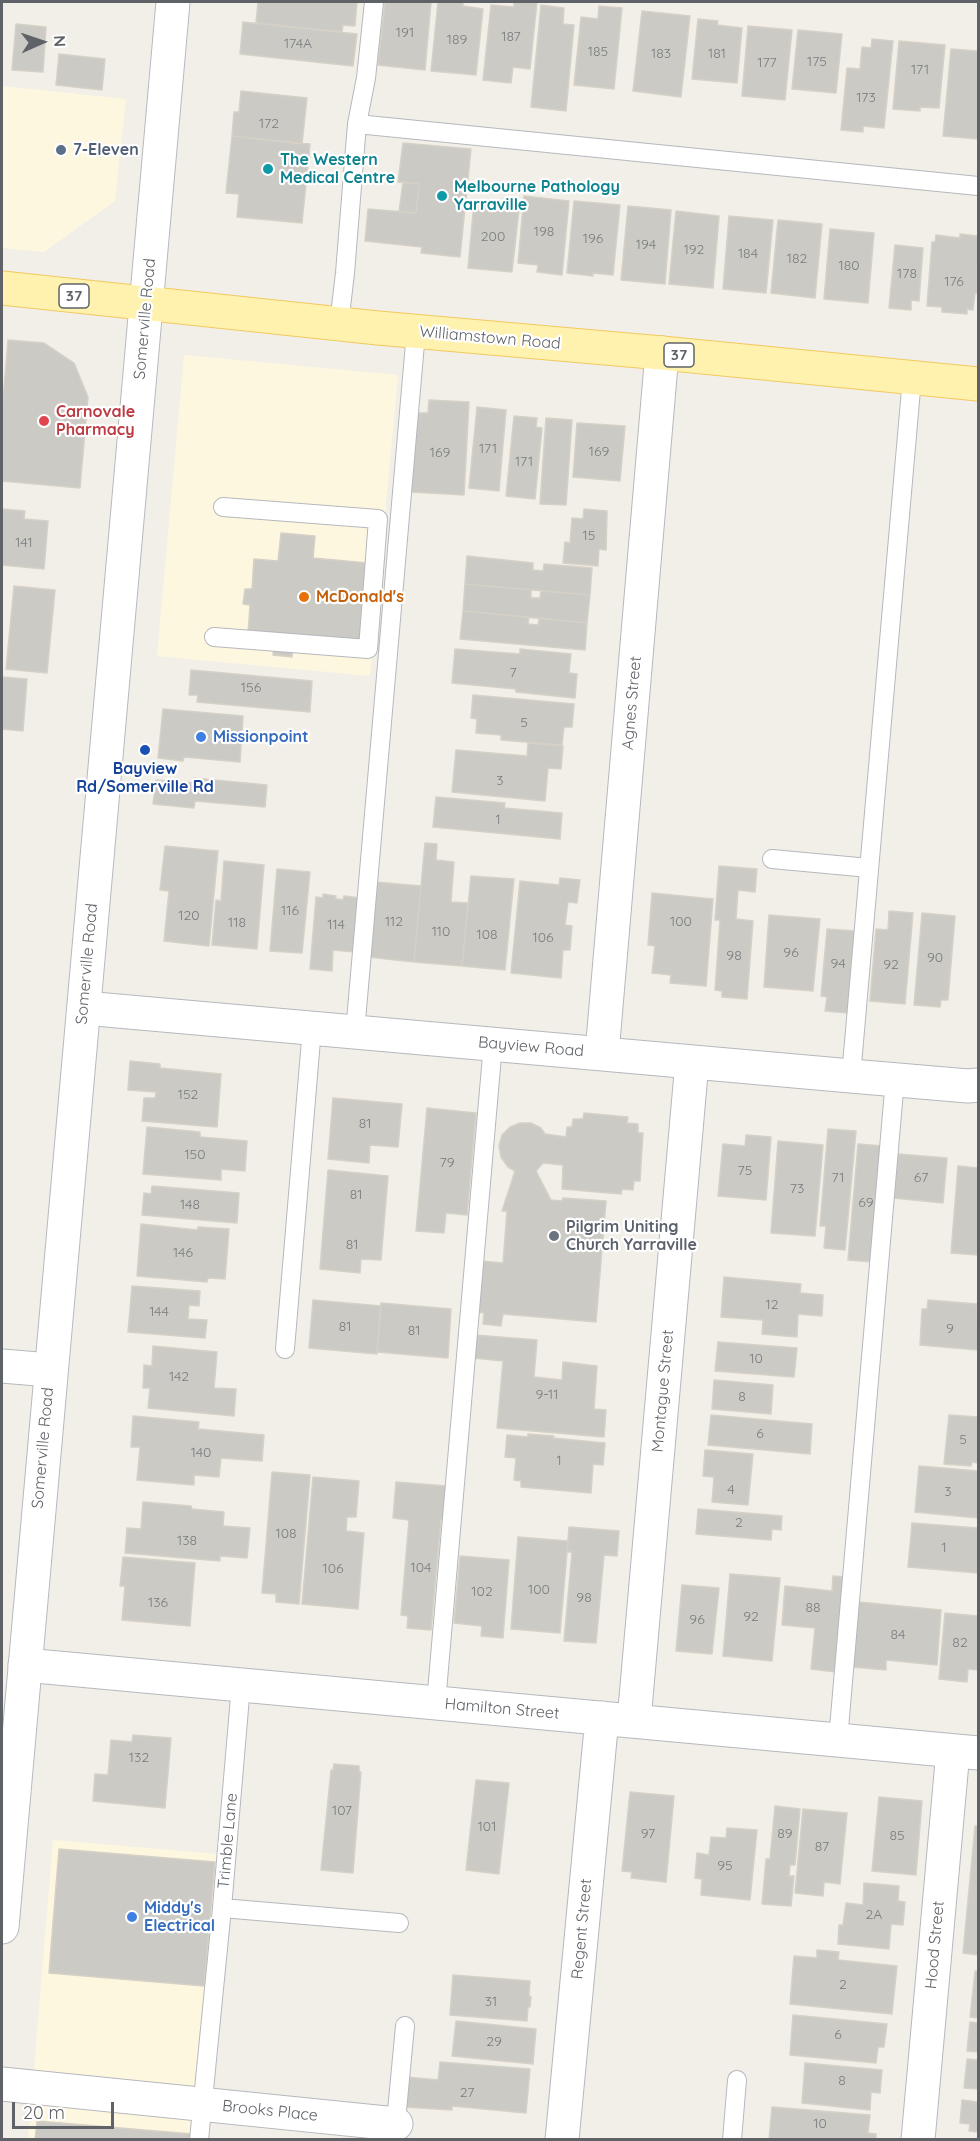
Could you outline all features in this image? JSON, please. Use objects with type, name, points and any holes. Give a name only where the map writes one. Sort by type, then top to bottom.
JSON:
[{"type":"main road","name":"Williamstown Road","points":[[2,288],[416,332],[978,384]]},
{"type":"street","name":"Somerville Road","points":[[2,1927],[173,2]]},
{"type":"street","name":"Agnes Street","points":[[602,1053],[662,353]]},
{"type":"street","name":"Bayview Road","points":[[84,1008],[851,1076],[978,1085]]},
{"type":"street","name":"Montague Street","points":[[634,1720],[692,1062]]},
{"type":"street","points":[[2,1366],[50,1370]]},
{"type":"street","name":"Hamilton Street","points":[[25,1665],[966,1752]]},
{"type":"street","name":"Regent Street","points":[[562,2139],[602,1718]]},
{"type":"street","name":"Hood Street","points":[[918,2139],[966,1752]]},
{"type":"street","name":"Brooks Place","points":[[2,2084],[201,2105],[395,2132]]},
{"type":"lane","points":[[339,324],[357,124],[366,78],[374,2]]},
{"type":"lane","points":[[357,124],[978,186]]},
{"type":"lane","points":[[355,1032],[416,332]]},
{"type":"lane","points":[[851,1076],[912,378]]},
{"type":"lane","points":[[214,637],[368,649],[378,519],[223,507]]},
{"type":"lane","points":[[772,859],[869,868]]},
{"type":"lane","points":[[285,1349],[312,1028]]},
{"type":"lane","points":[[436,1703],[494,1044]]},
{"type":"lane","points":[[838,1740],[895,1079]]},
{"type":"lane","name":"Trimble Lane","points":[[199,2139],[241,1685]]},
{"type":"lane","points":[[222,1908],[399,1923]]},
{"type":"lane","points":[[395,2132],[405,2026]]},
{"type":"lane","points":[[732,2139],[737,2080]]},
{"type":"path","points":[[86,429],[92,430]]},
{"type":"shaded area","name":"7-Eleven","points":[[2,86],[126,99],[115,201],[44,252],[2,248]]},
{"type":"shaded area","points":[[184,355],[398,375],[370,676],[157,656]]},
{"type":"shaded area","points":[[53,1840],[218,1854],[193,2139],[28,2140]]},
{"type":"building","points":[[258,2],[357,2],[355,26],[343,25],[342,32],[256,23]]},
{"type":"building","points":[[385,2],[431,2],[425,70],[378,65]]},
{"type":"building","points":[[438,2],[463,2],[463,6],[483,9],[476,75],[431,71]]},
{"type":"building","points":[[514,2],[537,2],[530,69],[513,67],[511,83],[483,80],[491,5],[514,7]]},
{"type":"building","points":[[541,5],[564,8],[563,24],[574,25],[566,111],[531,107]]},
{"type":"building","points":[[599,6],[622,8],[614,89],[574,85],[581,17],[598,19]]},
{"type":"building","points":[[642,11],[690,16],[681,97],[633,91]]},
{"type":"building","points":[[698,19],[718,21],[717,25],[742,28],[737,83],[692,79]]},
{"type":"building","points":[[243,22],[357,34],[353,66],[240,54]]},
{"type":"building","points":[[16,24],[46,27],[43,72],[12,70]]},
{"type":"building","points":[[748,26],[792,30],[785,100],[742,96]]},
{"type":"building","points":[[798,30],[842,34],[836,93],[792,89]]},
{"type":"building","points":[[872,39],[893,41],[884,128],[863,126],[863,132],[841,130],[847,68],[860,69],[862,47],[871,48]]},
{"type":"building","points":[[899,41],[945,45],[939,108],[920,107],[920,111],[893,109]]},
{"type":"building","points":[[951,49],[978,51],[978,139],[943,136]]},
{"type":"building","points":[[59,54],[105,59],[102,90],[56,85]]},
{"type":"building","points":[[241,91],[307,98],[302,144],[232,136],[234,112],[239,112]]},
{"type":"building","name":"The Western Medical Centre","points":[[232,136],[310,144],[302,223],[237,217],[239,194],[226,193]]},
{"type":"building","name":"Melbourne Pathology Yarraville","points":[[403,143],[471,149],[460,257],[421,253],[422,247],[365,241],[368,209],[416,213],[419,184],[398,182]]},
{"type":"building","points":[[403,182],[419,184],[416,213],[399,212]]},
{"type":"building","points":[[524,196],[569,201],[562,275],[537,272],[538,265],[518,263]]},
{"type":"building","points":[[504,199],[520,201],[512,272],[468,268],[474,202],[503,205]]},
{"type":"building","points":[[574,201],[620,205],[613,275],[593,273],[593,276],[567,273]]},
{"type":"building","points":[[628,206],[671,210],[665,284],[621,280]]},
{"type":"building","points":[[676,211],[719,216],[713,288],[669,284]]},
{"type":"building","points":[[729,216],[773,220],[766,293],[723,289]]},
{"type":"building","points":[[778,220],[822,224],[815,298],[771,293]]},
{"type":"building","points":[[830,229],[874,233],[868,303],[824,299]]},
{"type":"building","points":[[960,234],[978,236],[977,293],[975,293],[973,310],[967,309],[967,314],[942,312],[942,307],[927,306],[932,242],[935,242],[936,235],[960,238]]},
{"type":"building","points":[[895,245],[923,248],[919,301],[911,300],[911,310],[889,308]]},
{"type":"building","name":"Carnovale Pharmacy","points":[[8,340],[44,343],[74,363],[88,397],[80,488],[2,481],[2,412]]},
{"type":"building","points":[[429,400],[469,402],[464,495],[411,492],[416,413],[428,413]]},
{"type":"building","points":[[477,407],[506,410],[499,491],[469,488]]},
{"type":"building","points":[[514,416],[537,418],[536,427],[542,428],[535,499],[506,496]]},
{"type":"building","points":[[546,418],[572,420],[566,505],[540,504]]},
{"type":"building","points":[[577,423],[625,426],[620,481],[573,477]]},
{"type":"building","points":[[2,509],[25,511],[24,519],[48,521],[44,569],[2,565]]},
{"type":"building","points":[[584,509],[607,511],[606,550],[599,549],[598,566],[563,563],[565,542],[570,543],[572,518],[583,519]]},
{"type":"building","name":"McDonald's","points":[[281,533],[315,536],[313,558],[368,563],[360,644],[294,638],[292,657],[273,655],[275,637],[248,634],[250,605],[243,604],[245,589],[252,589],[254,559],[278,561]]},
{"type":"building","points":[[467,556],[533,563],[533,570],[543,571],[544,564],[592,568],[590,595],[465,584]]},
{"type":"building","points":[[465,584],[531,590],[531,598],[540,598],[541,591],[590,595],[587,623],[463,611]]},
{"type":"building","points":[[14,586],[55,590],[47,673],[6,669]]},
{"type":"building","points":[[463,611],[529,617],[528,624],[538,625],[539,618],[587,623],[585,650],[460,639]]},
{"type":"building","points":[[455,649],[520,654],[520,649],[571,654],[569,673],[577,674],[575,698],[452,683]]},
{"type":"building","points":[[191,670],[312,681],[310,712],[197,702],[198,695],[189,695]]},
{"type":"building","points":[[2,677],[27,679],[23,731],[2,729]]},
{"type":"building","points":[[473,695],[574,704],[572,727],[564,727],[562,745],[501,740],[501,735],[476,733],[477,719],[471,718]]},
{"type":"building","name":"Missionpoint","points":[[163,709],[243,716],[240,762],[184,757],[183,761],[158,758]]},
{"type":"building","points":[[528,743],[563,746],[561,769],[548,768],[545,801],[452,792],[456,750],[527,756]]},
{"type":"building","points":[[194,778],[267,785],[265,807],[195,801],[194,808],[153,804],[156,780],[194,783]]},
{"type":"building","points":[[436,797],[505,803],[504,808],[562,813],[560,839],[433,827]]},
{"type":"building","points":[[425,843],[437,844],[436,860],[454,862],[451,902],[468,903],[462,966],[414,962]]},
{"type":"building","points":[[165,846],[218,851],[209,946],[164,941],[169,891],[160,890]]},
{"type":"building","points":[[224,861],[264,865],[257,949],[212,945],[216,900],[221,901]]},
{"type":"building","points":[[719,866],[757,869],[755,892],[738,890],[736,919],[753,921],[747,999],[722,997],[722,991],[715,990],[720,920],[715,920]]},
{"type":"building","points":[[277,869],[310,872],[302,953],[270,951]]},
{"type":"building","points":[[471,876],[514,879],[505,970],[462,966]]},
{"type":"building","points":[[560,878],[580,880],[577,903],[568,902],[565,925],[572,926],[570,950],[563,950],[561,978],[511,973],[520,881],[559,885]]},
{"type":"building","points":[[375,882],[421,886],[414,962],[368,957]]},
{"type":"building","points":[[652,893],[713,899],[706,986],[670,983],[671,975],[652,973],[655,946],[648,945]]},
{"type":"building","points":[[323,894],[336,896],[335,899],[343,900],[344,896],[360,898],[355,952],[333,950],[332,971],[310,969],[316,897],[323,898]]},
{"type":"building","points":[[889,911],[913,913],[905,1004],[870,1001],[876,929],[888,930]]},
{"type":"building","points":[[922,913],[955,916],[948,1000],[941,1000],[940,1007],[914,1005]]},
{"type":"building","points":[[769,915],[820,919],[813,991],[764,987]]},
{"type":"building","points":[[827,929],[855,931],[848,1013],[825,1011],[827,997],[821,996]]},
{"type":"building","points":[[130,1061],[160,1064],[160,1068],[221,1074],[217,1127],[142,1121],[144,1098],[155,1098],[156,1092],[128,1090]]},
{"type":"building","points":[[333,1098],[402,1104],[398,1147],[370,1145],[369,1163],[328,1159]]},
{"type":"building","points":[[427,1108],[476,1113],[467,1215],[446,1213],[444,1233],[416,1231]]},
{"type":"building","name":"Pilgrim Uniting Church Yarraville","points":[[584,1113],[628,1117],[627,1123],[638,1124],[638,1133],[643,1133],[640,1181],[634,1181],[633,1190],[622,1189],[621,1194],[562,1189],[563,1165],[543,1163],[536,1171],[551,1200],[562,1201],[563,1198],[606,1201],[596,1322],[503,1314],[501,1326],[483,1324],[484,1313],[477,1312],[481,1261],[503,1263],[507,1211],[502,1211],[515,1171],[508,1167],[501,1157],[499,1146],[502,1135],[510,1127],[520,1123],[531,1123],[541,1128],[545,1134],[566,1137],[567,1127],[572,1127],[573,1119],[583,1119]]},
{"type":"building","points":[[147,1127],[200,1132],[200,1137],[247,1141],[245,1171],[221,1169],[221,1180],[143,1174]]},
{"type":"building","points":[[828,1129],[856,1131],[845,1250],[824,1248],[826,1226],[820,1226]]},
{"type":"building","points":[[746,1135],[771,1137],[766,1200],[718,1196],[723,1144],[745,1146]]},
{"type":"building","points":[[778,1141],[823,1145],[815,1236],[771,1233]]},
{"type":"building","points":[[858,1144],[883,1146],[873,1262],[848,1260]]},
{"type":"building","points":[[898,1154],[947,1158],[943,1203],[894,1198]]},
{"type":"building","points":[[958,1166],[978,1168],[978,1255],[951,1253]]},
{"type":"building","points":[[328,1170],[388,1176],[381,1260],[361,1259],[360,1273],[320,1269]]},
{"type":"building","points":[[152,1186],[239,1193],[237,1223],[142,1215],[144,1193],[151,1194]]},
{"type":"building","points":[[141,1224],[197,1230],[198,1227],[229,1229],[225,1279],[208,1278],[207,1282],[137,1276]]},
{"type":"building","points":[[724,1277],[801,1284],[800,1293],[823,1295],[822,1316],[798,1314],[797,1337],[762,1334],[763,1320],[721,1317]]},
{"type":"building","points":[[132,1286],[200,1291],[199,1306],[189,1305],[188,1319],[207,1320],[205,1338],[128,1332]]},
{"type":"building","points":[[313,1300],[381,1306],[377,1354],[309,1348]]},
{"type":"building","points":[[928,1300],[977,1304],[978,1350],[920,1345],[922,1309],[927,1309]]},
{"type":"building","points":[[381,1303],[451,1309],[448,1358],[377,1352]]},
{"type":"building","points":[[475,1335],[537,1340],[534,1377],[562,1380],[563,1362],[597,1366],[594,1409],[606,1410],[604,1437],[497,1428],[503,1361],[473,1358]]},
{"type":"building","points":[[718,1342],[797,1348],[794,1377],[715,1371]]},
{"type":"building","points":[[153,1346],[217,1352],[214,1388],[236,1389],[234,1416],[148,1408],[150,1388],[143,1388],[144,1365],[152,1366]]},
{"type":"building","points":[[714,1380],[773,1385],[771,1414],[712,1409]]},
{"type":"building","points":[[711,1415],[812,1424],[810,1454],[708,1445]]},
{"type":"building","points":[[949,1415],[978,1417],[978,1463],[972,1462],[971,1466],[944,1464]]},
{"type":"building","points":[[133,1416],[199,1422],[198,1429],[264,1435],[262,1461],[221,1458],[219,1477],[194,1475],[194,1485],[137,1480],[140,1447],[131,1447]]},
{"type":"building","points":[[528,1434],[605,1443],[603,1465],[593,1464],[591,1493],[521,1487],[521,1481],[514,1480],[516,1458],[505,1457],[507,1435],[528,1437]]},
{"type":"building","points":[[705,1450],[753,1454],[748,1505],[712,1502],[714,1477],[703,1476]]},
{"type":"building","points":[[919,1466],[978,1471],[978,1518],[915,1512]]},
{"type":"building","points":[[272,1472],[310,1475],[299,1604],[276,1602],[276,1594],[262,1593]]},
{"type":"building","points":[[313,1477],[359,1481],[356,1517],[347,1517],[346,1531],[364,1533],[358,1609],[302,1604]]},
{"type":"building","points":[[396,1482],[446,1486],[431,1630],[407,1628],[408,1616],[401,1615],[409,1520],[393,1518]]},
{"type":"building","points":[[143,1502],[191,1506],[192,1509],[224,1512],[223,1526],[250,1528],[247,1558],[220,1556],[220,1561],[125,1553],[127,1528],[141,1529]]},
{"type":"building","points":[[698,1509],[782,1516],[781,1530],[772,1529],[771,1540],[696,1534]]},
{"type":"building","points":[[912,1523],[978,1528],[978,1573],[908,1567]]},
{"type":"building","points":[[569,1527],[619,1531],[617,1556],[604,1555],[596,1643],[564,1641],[572,1552],[567,1552]]},
{"type":"building","points":[[518,1537],[568,1541],[560,1633],[511,1629]]},
{"type":"building","points":[[460,1556],[509,1560],[503,1638],[481,1636],[482,1626],[454,1623]]},
{"type":"building","points":[[123,1557],[195,1563],[190,1626],[122,1620],[125,1586],[120,1586]]},
{"type":"building","points":[[730,1574],[780,1578],[772,1661],[723,1656]]},
{"type":"building","points":[[833,1576],[845,1577],[836,1672],[811,1669],[815,1628],[782,1625],[785,1586],[832,1591]]},
{"type":"building","points":[[682,1585],[719,1588],[712,1654],[676,1651]]},
{"type":"building","points":[[859,1602],[941,1610],[937,1665],[886,1660],[886,1670],[853,1667]]},
{"type":"building","points":[[945,1613],[978,1616],[978,1670],[968,1669],[967,1682],[939,1679]]},
{"type":"building","points":[[133,1735],[171,1738],[165,1808],[93,1801],[95,1774],[108,1775],[111,1740],[132,1742]]},
{"type":"building","points":[[334,1764],[359,1766],[359,1772],[361,1772],[353,1873],[321,1870],[331,1770]]},
{"type":"building","points":[[476,1780],[509,1783],[499,1874],[466,1870]]},
{"type":"building","points":[[630,1792],[674,1796],[666,1882],[631,1878],[632,1872],[622,1871]]},
{"type":"building","points":[[879,1797],[922,1801],[916,1875],[872,1871]]},
{"type":"building","points":[[775,1806],[800,1809],[795,1865],[790,1865],[789,1876],[794,1876],[791,1906],[762,1904],[766,1859],[770,1859]]},
{"type":"building","points":[[803,1809],[847,1813],[840,1884],[824,1882],[823,1896],[795,1893]]},
{"type":"building","points":[[975,1826],[978,1826],[978,1955],[963,1953]]},
{"type":"building","points":[[727,1828],[757,1830],[750,1900],[701,1895],[702,1879],[695,1878],[697,1853],[709,1855],[711,1837],[726,1838]]},
{"type":"building","name":"Middy's Electrical","points":[[59,1849],[215,1862],[204,1986],[49,1973]]},
{"type":"building","points":[[864,1883],[899,1886],[898,1901],[905,1902],[903,1925],[891,1924],[889,1949],[838,1944],[839,1925],[843,1925],[846,1903],[863,1905]]},
{"type":"building","points":[[817,1950],[839,1952],[838,1960],[897,1966],[892,2014],[790,2004],[794,1956],[817,1958]]},
{"type":"building","points":[[975,1971],[978,1971],[978,2018],[970,2017]]},
{"type":"building","points":[[453,1975],[530,1981],[529,1996],[531,1997],[527,2021],[450,2015]]},
{"type":"building","points":[[793,2015],[887,2024],[884,2047],[878,2047],[876,2063],[790,2055]]},
{"type":"building","points":[[456,2021],[536,2029],[533,2064],[452,2056]]},
{"type":"building","points":[[970,2022],[978,2023],[978,2052],[967,2051]]},
{"type":"building","points":[[967,2059],[978,2060],[978,2089],[964,2088]]},
{"type":"building","points":[[440,2062],[530,2069],[526,2113],[452,2106],[452,2110],[405,2107],[407,2077],[438,2080]]},
{"type":"building","points":[[805,2063],[882,2070],[880,2093],[871,2092],[870,2110],[802,2103]]},
{"type":"building","points":[[962,2100],[978,2102],[978,2132],[969,2131],[970,2124],[960,2123]]},
{"type":"building","points":[[772,2107],[870,2115],[868,2133],[876,2134],[876,2140],[769,2140]]},
{"type":"building","points":[[37,2121],[192,2134],[192,2140],[35,2140]]},
{"type":"place","name":"7-Eleven","points":[[61,150]]},
{"type":"place","name":"The Western Medical Centre","points":[[268,169]]},
{"type":"place","name":"Melbourne Pathology Yarraville","points":[[442,196]]},
{"type":"place","name":"Carnovale Pharmacy","points":[[44,421]]},
{"type":"place","name":"McDonald's","points":[[304,597]]},
{"type":"place","name":"Missionpoint","points":[[201,737]]},
{"type":"place","name":"Bayview Rd/Somerville Rd","points":[[145,750]]},
{"type":"place","name":"Pilgrim Uniting Church Yarraville","points":[[554,1236]]},
{"type":"place","name":"Middy's Electrical","points":[[132,1917]]}]
